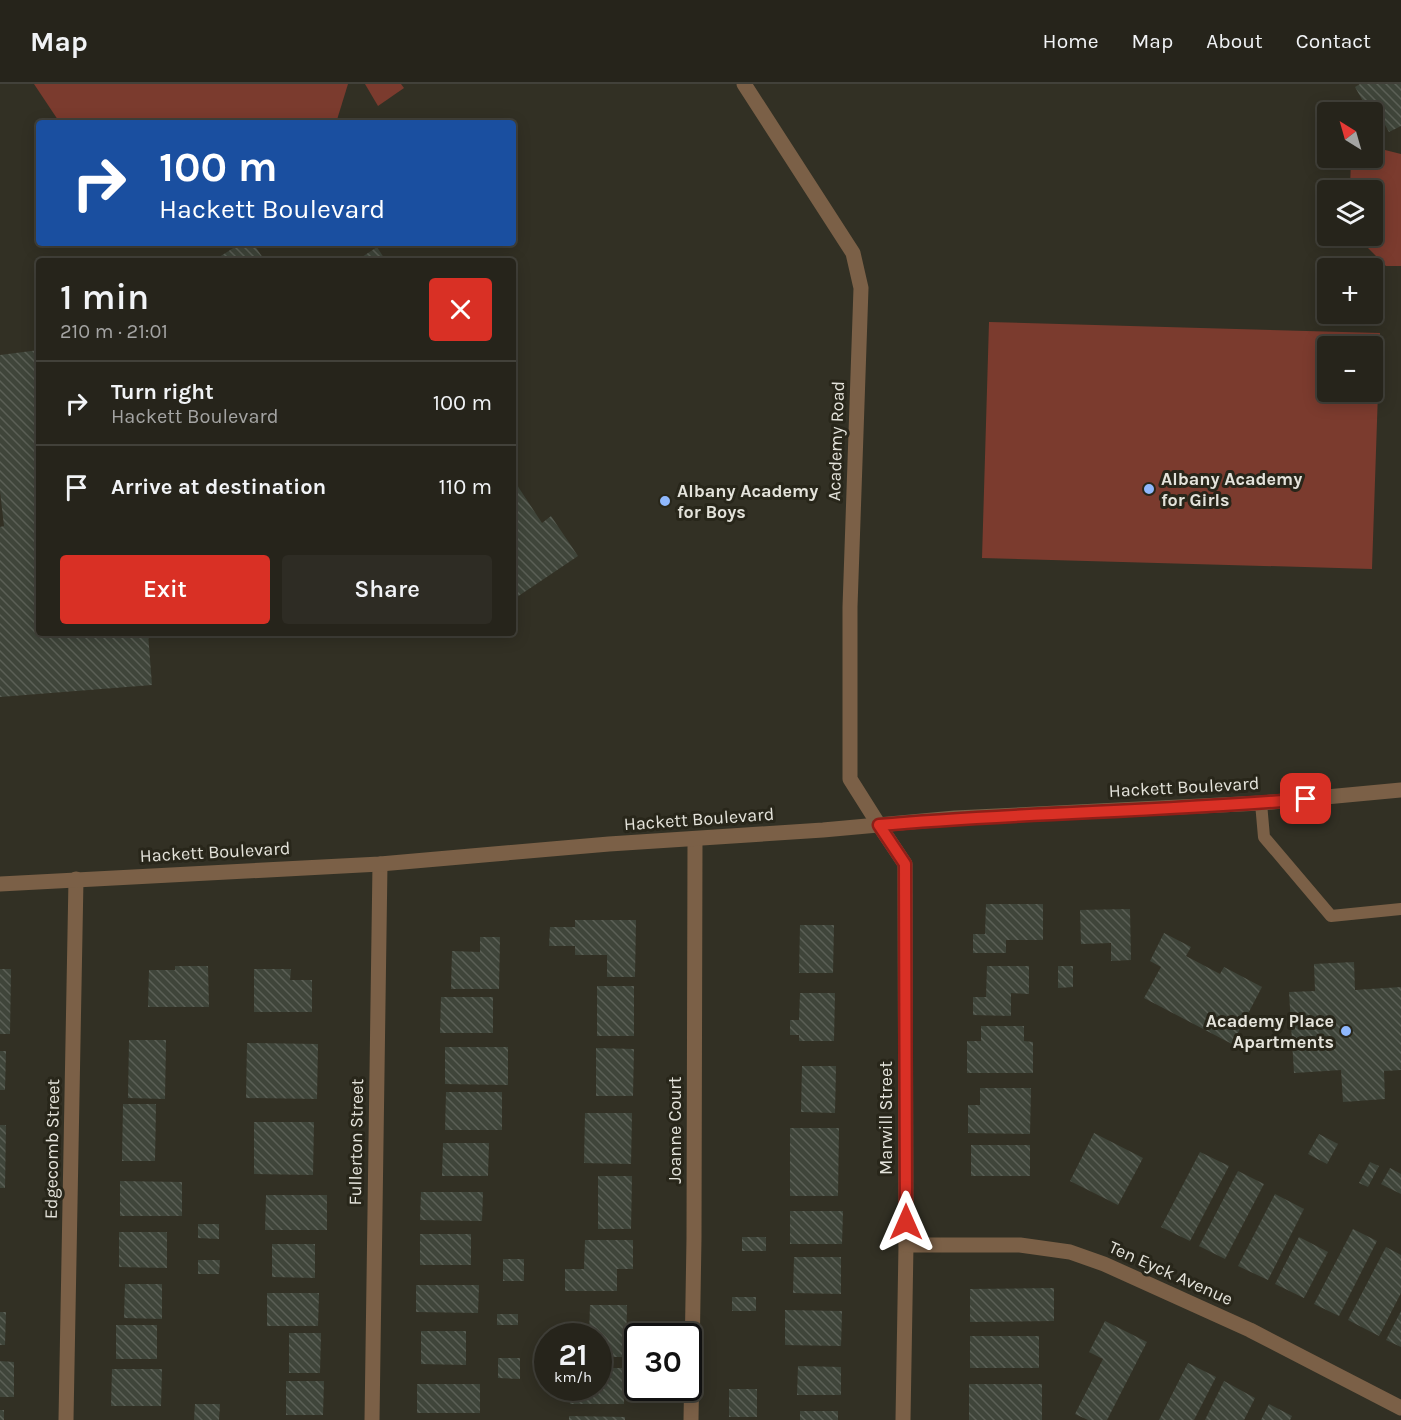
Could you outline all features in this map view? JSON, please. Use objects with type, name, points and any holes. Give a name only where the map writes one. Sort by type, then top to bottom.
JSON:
[{"type":"street","name":"Academy Road","points":[[744,84],[853,253],[861,288],[850,607],[850,779],[879,825]]},
{"type":"street","name":"Hackett Boulevard","points":[[0,884],[380,864],[955,818],[1261,803],[1401,790]]},
{"type":"street","name":"Marwill Street","points":[[879,825],[905,864],[906,1245],[903,1420]]},
{"type":"street","name":"Joanne Court","points":[[691,1420],[695,840]]},
{"type":"street","name":"Fullerton Street","points":[[372,1420],[380,864]]},
{"type":"street","name":"Edgecomb Street","points":[[66,1420],[76,879]]},
{"type":"street","name":"Ten Eyck Avenue","points":[[906,1245],[1020,1245],[1070,1252],[1104,1264],[1250,1330],[1401,1408]]},
{"type":"lane","points":[[1261,803],[1264,837],[1331,916],[1401,909]]},
{"type":"shaded area","points":[[34,84],[348,84],[337,120],[58,120]]},
{"type":"shaded area","points":[[365,84],[401,84],[404,88],[378,106]]},
{"type":"shaded area","points":[[1383,150],[1401,154],[1401,266],[1386,266],[1383,258],[1378,258],[1366,246],[1383,246],[1383,180],[1350,180],[1351,168],[1383,168]]},
{"type":"shaded area","points":[[989,322],[1380,333],[1380,336],[1317,336],[1317,402],[1378,402],[1372,569],[982,558]]},
{"type":"building","points":[[1360,84],[1401,84],[1401,126],[1389,132],[1383,121],[1383,102],[1363,102],[1355,87]]},
{"type":"building","points":[[236,246],[255,246],[263,258],[218,258]]},
{"type":"building","points":[[377,247],[384,258],[360,258]]},
{"type":"building","points":[[36,350],[36,636],[148,636],[152,685],[0,697],[0,527],[4,526],[0,491],[0,355]]},
{"type":"building","points":[[516,484],[542,523],[551,516],[578,556],[517,597]]},
{"type":"building","points":[[986,904],[1043,904],[1043,940],[1006,940],[1006,953],[973,953],[973,934],[985,934]]},
{"type":"building","points":[[1130,909],[1131,960],[1111,961],[1111,943],[1081,944],[1080,910]]},
{"type":"building","points":[[575,920],[636,920],[635,977],[607,977],[607,955],[575,955],[575,946],[549,946],[550,927],[575,927]]},
{"type":"building","points":[[800,925],[834,925],[833,973],[799,973]]},
{"type":"building","points":[[1164,933],[1191,947],[1186,956],[1220,974],[1224,967],[1262,987],[1232,1044],[1144,998],[1161,967],[1150,961]]},
{"type":"building","points":[[480,937],[500,937],[499,989],[451,989],[452,951],[480,952]]},
{"type":"building","name":"Academy Place Apartments","points":[[1354,962],[1355,990],[1401,987],[1401,1070],[1384,1071],[1385,1099],[1343,1102],[1341,1070],[1294,1073],[1289,992],[1315,991],[1314,964]]},
{"type":"building","points":[[175,966],[208,966],[209,1007],[148,1007],[149,970],[175,970]]},
{"type":"building","points":[[987,966],[1029,966],[1029,994],[1011,993],[1011,1016],[973,1015],[973,997],[986,997]]},
{"type":"building","points":[[1058,966],[1073,966],[1073,987],[1058,988]]},
{"type":"building","points":[[0,969],[11,969],[10,1034],[0,1034]]},
{"type":"building","points":[[254,969],[291,969],[290,980],[312,980],[312,1012],[254,1012]]},
{"type":"building","points":[[597,986],[634,986],[634,1036],[597,1036]]},
{"type":"building","points":[[800,993],[835,993],[834,1041],[799,1041],[799,1035],[790,1035],[790,1020],[799,1020]]},
{"type":"building","points":[[441,997],[493,997],[493,1033],[440,1033]]},
{"type":"building","points":[[981,1026],[1024,1026],[1024,1041],[1033,1042],[1033,1073],[967,1073],[967,1041],[981,1041]]},
{"type":"building","points":[[129,1040],[166,1040],[165,1099],[128,1098]]},
{"type":"building","points":[[247,1043],[318,1044],[317,1099],[246,1098]]},
{"type":"building","points":[[445,1047],[508,1047],[508,1085],[445,1084]]},
{"type":"building","points":[[596,1048],[634,1049],[633,1096],[596,1096]]},
{"type":"building","points":[[0,1051],[6,1051],[5,1090],[0,1090]]},
{"type":"building","points":[[802,1066],[836,1066],[835,1113],[801,1112]]},
{"type":"building","points":[[980,1088],[1031,1088],[1030,1134],[968,1133],[968,1105],[980,1105]]},
{"type":"building","points":[[446,1092],[502,1092],[502,1130],[445,1130]]},
{"type":"building","points":[[123,1104],[156,1104],[155,1161],[122,1161]]},
{"type":"building","points":[[585,1113],[632,1113],[631,1164],[584,1163]]},
{"type":"building","points":[[254,1122],[314,1122],[313,1175],[254,1174]]},
{"type":"building","points":[[0,1125],[6,1125],[5,1188],[0,1188]]},
{"type":"building","points":[[790,1128],[839,1128],[838,1196],[790,1196]]},
{"type":"building","points":[[1094,1133],[1143,1158],[1118,1205],[1070,1181]]},
{"type":"building","points":[[1319,1134],[1338,1144],[1327,1164],[1308,1154]]},
{"type":"building","points":[[443,1143],[489,1143],[488,1176],[442,1176]]},
{"type":"building","points":[[971,1145],[1030,1145],[1030,1176],[971,1176]]},
{"type":"building","points":[[1200,1152],[1229,1166],[1190,1241],[1161,1227]]},
{"type":"building","points":[[1370,1162],[1379,1166],[1368,1187],[1359,1183]]},
{"type":"building","points":[[1390,1168],[1401,1174],[1401,1194],[1381,1184]]},
{"type":"building","points":[[1238,1171],[1264,1184],[1225,1259],[1199,1246]]},
{"type":"building","points":[[598,1176],[632,1176],[631,1229],[598,1229]]},
{"type":"building","points":[[120,1181],[182,1182],[182,1216],[120,1216]]},
{"type":"building","points":[[421,1192],[483,1192],[482,1221],[420,1220]]},
{"type":"building","points":[[1275,1194],[1304,1209],[1268,1280],[1238,1266]]},
{"type":"building","points":[[266,1195],[327,1195],[327,1230],[265,1230]]},
{"type":"building","points":[[790,1211],[843,1211],[842,1244],[790,1244]]},
{"type":"building","points":[[198,1224],[219,1224],[219,1239],[198,1238]]},
{"type":"building","points":[[1353,1229],[1377,1241],[1339,1316],[1314,1304]]},
{"type":"building","points":[[119,1232],[167,1232],[167,1268],[119,1267]]},
{"type":"building","points":[[420,1234],[471,1234],[471,1265],[420,1265]]},
{"type":"building","points":[[742,1237],[766,1237],[766,1251],[742,1251]]},
{"type":"building","points":[[1299,1237],[1328,1252],[1304,1298],[1275,1284]]},
{"type":"building","points":[[585,1240],[633,1240],[633,1269],[617,1269],[617,1291],[565,1291],[565,1269],[584,1269]]},
{"type":"building","points":[[272,1244],[315,1244],[315,1278],[272,1277]]},
{"type":"building","points":[[1386,1247],[1401,1255],[1401,1293],[1379,1336],[1348,1320]]},
{"type":"building","points":[[794,1257],[841,1257],[841,1294],[793,1293]]},
{"type":"building","points":[[503,1259],[524,1259],[524,1281],[503,1281]]},
{"type":"building","points":[[198,1260],[220,1260],[219,1274],[198,1274]]},
{"type":"building","points":[[125,1284],[162,1284],[162,1319],[124,1318]]},
{"type":"building","points":[[416,1285],[479,1285],[478,1313],[416,1312]]},
{"type":"building","points":[[1054,1288],[1054,1321],[970,1322],[970,1289]]},
{"type":"building","points":[[267,1293],[319,1293],[318,1326],[267,1326]]},
{"type":"building","points":[[732,1297],[756,1297],[756,1311],[732,1311]]},
{"type":"building","points":[[590,1305],[627,1305],[627,1323],[624,1323],[624,1357],[612,1357],[612,1323],[589,1323]]},
{"type":"building","points":[[785,1310],[842,1311],[841,1346],[785,1345]]},
{"type":"building","points":[[1401,1311],[1401,1347],[1386,1340]]},
{"type":"building","points":[[0,1312],[6,1312],[5,1345],[0,1345]]},
{"type":"building","points":[[497,1314],[518,1314],[518,1325],[497,1325]]},
{"type":"building","points":[[1105,1321],[1147,1342],[1107,1420],[1088,1420],[1075,1414],[1103,1359],[1089,1352]]},
{"type":"building","points":[[116,1325],[157,1325],[157,1359],[116,1359]]},
{"type":"building","points":[[421,1331],[466,1331],[466,1365],[421,1364]]},
{"type":"building","points":[[289,1333],[321,1333],[320,1373],[289,1373]]},
{"type":"building","points":[[970,1336],[1039,1336],[1039,1368],[970,1368]]},
{"type":"building","points":[[498,1358],[520,1358],[520,1379],[498,1378]]},
{"type":"building","points":[[0,1361],[14,1362],[14,1397],[0,1397]]},
{"type":"building","points":[[1188,1363],[1216,1377],[1194,1420],[1159,1420]]},
{"type":"building","points":[[798,1366],[841,1367],[841,1395],[797,1395]]},
{"type":"building","points":[[612,1368],[624,1368],[624,1404],[570,1404],[570,1401],[612,1401]]},
{"type":"building","points":[[112,1369],[162,1369],[161,1406],[111,1406]]},
{"type":"building","points":[[286,1381],[324,1381],[323,1415],[286,1415]]},
{"type":"building","points":[[1224,1381],[1255,1398],[1244,1420],[1205,1420]]},
{"type":"building","points":[[417,1384],[480,1384],[480,1413],[417,1413]]},
{"type":"building","points":[[969,1384],[1042,1384],[1042,1420],[969,1420]]},
{"type":"building","points":[[729,1389],[757,1389],[757,1417],[729,1417]]},
{"type":"building","points":[[195,1404],[220,1404],[219,1420],[194,1420]]},
{"type":"building","points":[[1269,1404],[1292,1416],[1290,1420],[1261,1420]]},
{"type":"building","points":[[0,1410],[4,1410],[4,1420],[0,1420]]},
{"type":"building","points":[[800,1411],[838,1411],[838,1420],[800,1420]]},
{"type":"building","points":[[569,1416],[625,1417],[625,1420],[569,1420]]},
{"type":"place","name":"Albany Academy for Girls","points":[[1149,489]]},
{"type":"place","name":"Albany Academy for Boys","points":[[665,501]]},
{"type":"place","name":"Academy Place Apartments","points":[[1346,1031]]},
{"type":"route","points":[[906,1222],[905,864],[879,825],[955,818],[1180,808],[1306,799]]}]
